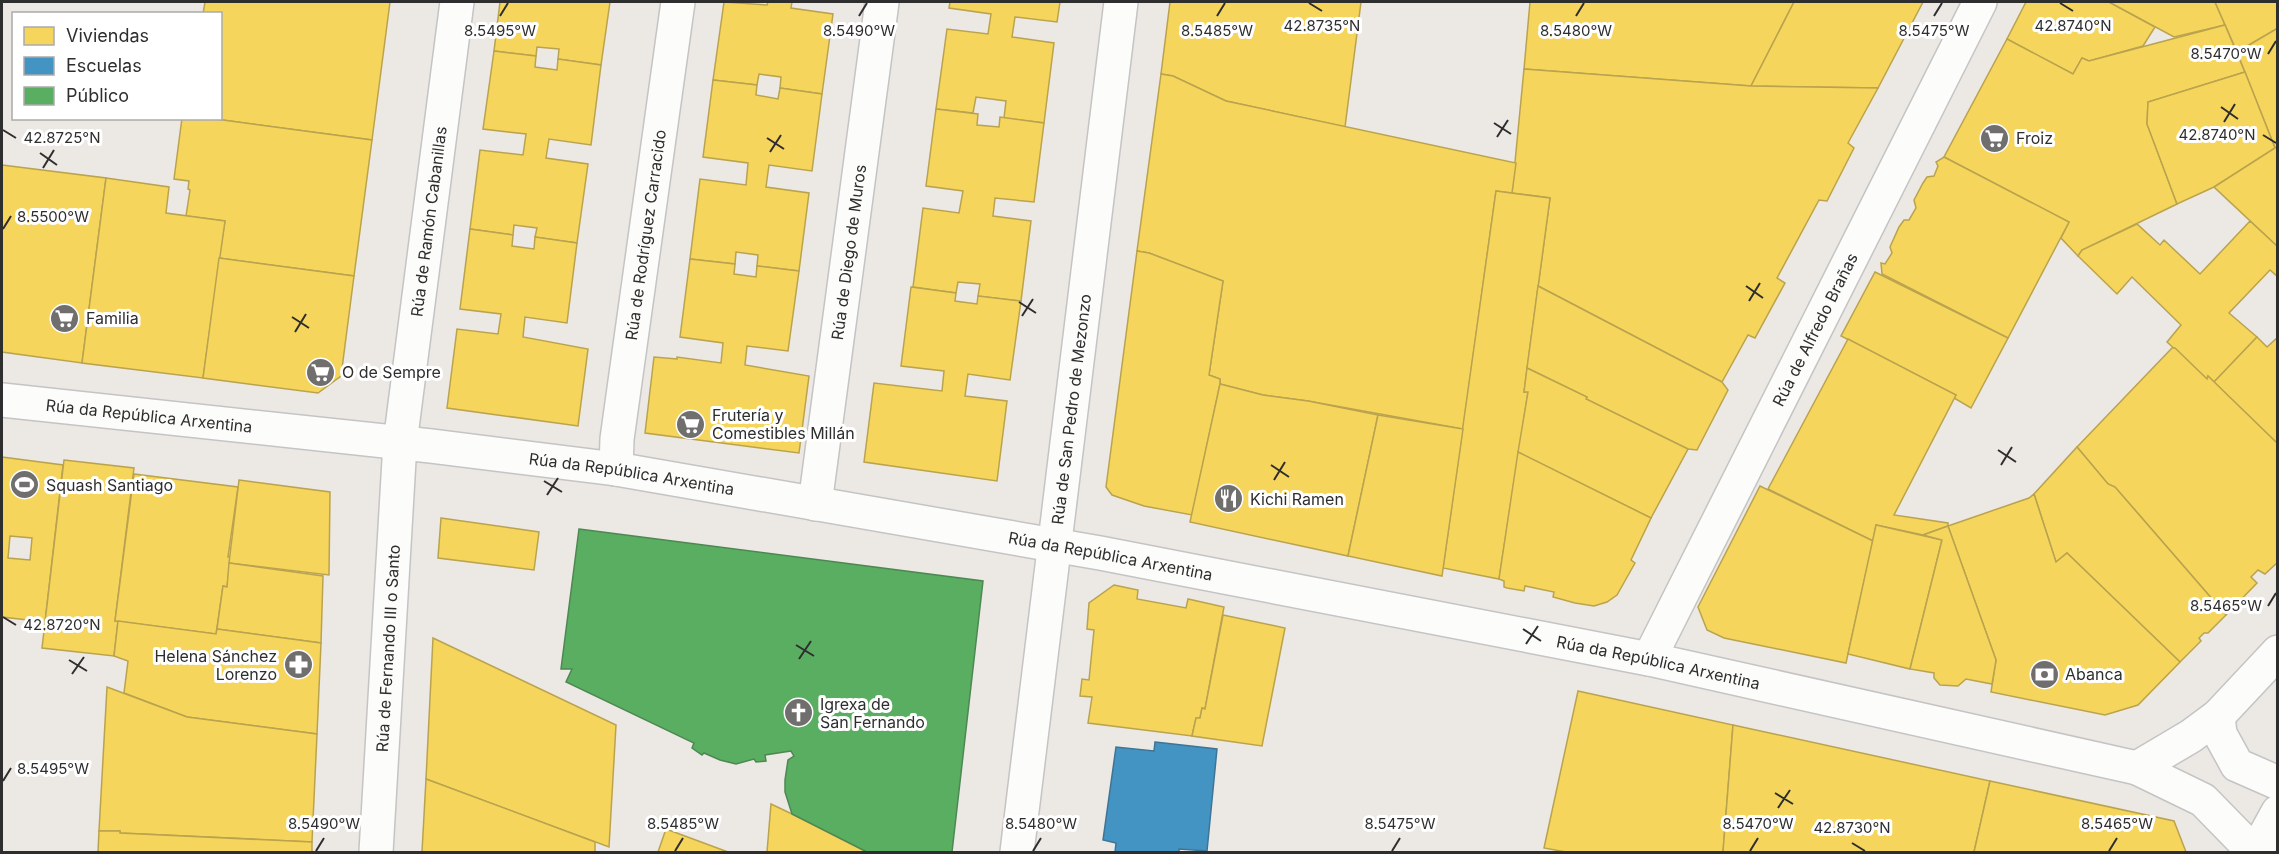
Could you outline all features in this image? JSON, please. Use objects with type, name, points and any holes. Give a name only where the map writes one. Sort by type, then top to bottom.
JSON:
[{"type":"street","name":"Rúa de Ramón Cabanillas","points":[[400,443],[457,2]]},
{"type":"street","name":"Rúa de Rodríguez Carracido","points":[[616,469],[617,439],[678,2]]},
{"type":"street","name":"Rúa de Diego de Muros","points":[[815,504],[882,2]]},
{"type":"street","name":"Rúa de San Pedro de Mezonzo","points":[[1017,852],[1120,2]]},
{"type":"street","name":"Rúa de Alfredo Brañas","points":[[1649,658],[1980,2]]},
{"type":"street","name":"Rúa da República Arxentina","points":[[2,400],[616,469],[1054,546],[1649,658],[2137,768],[2203,800],[2255,852]]},
{"type":"street","name":"Rúa de Fernando III o Santo","points":[[376,852],[400,443]]},
{"type":"street","points":[[2137,768],[2192,736],[2218,716],[2277,652]]},
{"type":"street","points":[[2218,716],[2220,734],[2237,765],[2277,783]]},
{"type":"street","points":[[2255,852],[2277,812]]},
{"type":"building: Viviendas","points":[[205,2],[390,2],[372,140],[222,120],[222,12],[203,12]]},
{"type":"building: Viviendas","points":[[500,2],[610,2],[601,65],[558,59],[559,49],[537,47],[536,56],[494,51]]},
{"type":"building: Viviendas","points":[[724,2],[767,5],[768,2],[792,2],[791,8],[833,14],[822,94],[780,88],[781,77],[759,74],[757,85],[713,80]]},
{"type":"building: Viviendas","points":[[950,2],[1060,2],[1057,22],[1015,17],[1012,37],[1054,43],[1044,123],[1004,118],[1006,101],[976,97],[973,113],[936,109],[947,29],[988,34],[991,14],[949,8]]},
{"type":"building: Viviendas","points":[[1170,2],[1361,2],[1345,127],[1226,101],[1173,76],[1161,74]]},
{"type":"building: Viviendas","points":[[1530,2],[1794,2],[1751,86],[1524,69]]},
{"type":"building: Viviendas","points":[[1794,2],[1923,2],[1878,88],[1751,86]]},
{"type":"building: Viviendas","points":[[2026,2],[2109,2],[2155,27],[2143,46],[2089,61],[2082,58],[2073,74],[2007,39]]},
{"type":"building: Viviendas","points":[[2109,2],[2215,2],[2225,25],[2174,37]]},
{"type":"building: Viviendas","points":[[2215,2],[2278,2],[2278,28],[2237,52]]},
{"type":"building: Viviendas","points":[[2225,25],[2245,72],[2148,102],[2147,124],[2177,204],[2082,250],[2078,256],[2061,238],[2069,222],[1944,157],[2007,39],[2073,74],[2082,58],[2089,61]]},
{"type":"building: Viviendas","points":[[2278,28],[2278,146],[2275,148],[2237,52]]},
{"type":"building: Viviendas","points":[[494,51],[536,56],[535,67],[557,70],[558,59],[601,65],[591,145],[549,139],[546,158],[588,164],[577,243],[535,237],[537,228],[514,225],[513,235],[470,229],[480,150],[523,155],[526,134],[483,129]]},
{"type":"building: Viviendas","points":[[1524,69],[1751,86],[1878,88],[1848,143],[1854,148],[1827,201],[1819,200],[1777,278],[1785,283],[1755,338],[1748,335],[1722,382],[1538,286],[1550,198],[1512,193]]},
{"type":"building: Viviendas","points":[[2245,72],[2275,148],[2214,187],[2177,204],[2147,124],[2148,102]]},
{"type":"building: Viviendas","points":[[1161,74],[1173,76],[1226,101],[1516,163],[1512,193],[1496,191],[1463,429],[1263,395],[1220,384],[1220,379],[1209,375],[1223,281],[1149,253],[1137,251]]},
{"type":"building: Viviendas","points":[[713,80],[757,85],[756,95],[778,99],[780,88],[822,94],[812,171],[769,165],[766,187],[809,193],[799,271],[757,266],[758,255],[736,252],[735,264],[690,259],[700,179],[746,185],[748,163],[703,157]]},
{"type":"building: Viviendas","points":[[936,109],[978,114],[977,125],[999,127],[1000,117],[1044,123],[1034,202],[995,198],[993,216],[1031,221],[1021,301],[978,296],[980,284],[958,282],[956,293],[913,287],[923,208],[959,213],[963,191],[926,186]]},
{"type":"building: Viviendas","points":[[182,120],[222,120],[372,140],[354,276],[219,258],[225,221],[186,216],[189,181],[174,179]]},
{"type":"building: Viviendas","points":[[2278,146],[2278,247],[2214,187]]},
{"type":"building: Viviendas","points":[[1944,157],[2069,222],[2008,338],[1882,274],[1881,263],[1885,264],[1892,253],[1890,247],[1899,227],[1904,220],[1909,220],[1916,208],[1914,200],[1923,183],[1927,177],[1934,176],[1938,166],[1936,162]]},
{"type":"building: Viviendas","points":[[2,165],[106,178],[82,363],[2,352]]},
{"type":"building: Viviendas","points":[[106,178],[169,187],[166,213],[225,221],[203,378],[82,363]]},
{"type":"building: Viviendas","points":[[1496,191],[1550,198],[1524,392],[1528,392],[1499,579],[1443,568]]},
{"type":"building: Viviendas","points":[[2250,221],[2278,247],[2278,277],[2270,270],[2229,313],[2257,337],[2214,382],[2208,376],[2207,379],[2167,342],[2181,325],[2132,277],[2117,294],[2078,256],[2082,250],[2137,224],[2160,245],[2164,240],[2200,274]]},
{"type":"building: Viviendas","points":[[470,229],[513,235],[512,246],[534,249],[535,237],[577,243],[567,323],[525,317],[523,337],[588,349],[578,426],[447,408],[457,329],[498,334],[501,314],[460,309]]},
{"type":"building: Viviendas","points":[[1137,251],[1149,253],[1223,281],[1209,375],[1220,379],[1220,384],[1192,515],[1144,506],[1112,495],[1106,487]]},
{"type":"building: Viviendas","points":[[219,258],[354,276],[341,376],[318,393],[203,378]]},
{"type":"building: Viviendas","points":[[690,259],[735,264],[734,274],[756,277],[757,266],[799,271],[788,351],[747,346],[745,365],[809,376],[799,453],[645,433],[654,357],[677,359],[677,357],[721,363],[723,343],[680,337]]},
{"type":"building: Viviendas","points":[[1875,272],[2008,338],[1971,408],[1954,398],[1956,395],[1841,336]]},
{"type":"building: Viviendas","points":[[1538,286],[1722,382],[1728,390],[1697,450],[1688,449],[1527,368]]},
{"type":"building: Viviendas","points":[[911,287],[956,293],[955,301],[977,304],[978,296],[1021,301],[1010,380],[968,374],[965,396],[1007,401],[997,481],[864,462],[874,383],[942,391],[944,371],[901,366]]},
{"type":"building: Viviendas","points":[[2257,337],[2267,347],[2278,337],[2278,444],[2214,382]]},
{"type":"building: Viviendas","points":[[1848,339],[1956,395],[1894,515],[1948,523],[1948,526],[1923,535],[1876,525],[1873,541],[1768,489]]},
{"type":"building: Viviendas","points":[[2172,348],[2175,348],[2207,379],[2208,376],[2278,444],[2278,562],[2265,574],[2258,570],[2251,577],[2257,583],[2226,615],[2115,487],[2108,484],[2077,447]]},
{"type":"building: Viviendas","points":[[1527,368],[1688,449],[1651,518],[1518,452],[1528,392],[1524,392]]},
{"type":"building: Viviendas","points":[[1220,384],[1263,395],[1378,415],[1348,556],[1190,522]]},
{"type":"building: Viviendas","points":[[1378,415],[1463,429],[1442,576],[1348,556]]},
{"type":"building: Viviendas","points":[[2077,447],[2108,484],[2115,487],[2226,615],[2208,633],[2204,633],[2199,638],[2201,641],[2180,662],[2067,553],[2056,562],[2034,494]]},
{"type":"building: Viviendas","points":[[1518,452],[1651,518],[1631,560],[1635,563],[1617,595],[1607,602],[1594,606],[1575,603],[1553,597],[1554,592],[1525,586],[1524,591],[1507,588],[1504,587],[1504,581],[1499,579]]},
{"type":"building: Viviendas","points":[[2,457],[63,465],[45,622],[2,617]],"holes":[[[10,536],[32,538],[30,560],[8,558]]]},
{"type":"building: Viviendas","points":[[64,460],[134,468],[115,621],[118,621],[114,656],[42,648]]},
{"type":"building: Viviendas","points":[[134,474],[238,487],[228,557],[231,556],[227,587],[223,586],[216,634],[115,621]]},
{"type":"building: Viviendas","points":[[239,480],[330,492],[329,575],[229,563]]},
{"type":"building: Viviendas","points":[[1760,486],[1873,541],[1846,663],[1724,638],[1707,630],[1698,607]]},
{"type":"building: Viviendas","points":[[2034,494],[2056,562],[2067,553],[2180,662],[2138,705],[2105,715],[1991,692],[1996,660],[1948,526],[2029,498]]},
{"type":"building: Viviendas","points":[[441,518],[539,532],[534,570],[438,558]]},
{"type":"building: Viviendas","points":[[1876,525],[1942,540],[1910,669],[1848,654]]},
{"type":"building: Viviendas","points":[[1948,526],[1996,660],[1992,684],[1966,679],[1958,686],[1940,685],[1934,678],[1934,673],[1910,669],[1942,540],[1923,535]]},
{"type":"building: Viviendas","points":[[229,563],[323,576],[321,643],[217,629],[223,586],[227,587]]},
{"type":"building: Viviendas","points":[[1114,585],[1138,590],[1137,599],[1186,608],[1188,599],[1224,607],[1205,709],[1202,708],[1200,718],[1196,718],[1192,736],[1088,723],[1092,697],[1080,696],[1082,679],[1089,680],[1094,630],[1087,629],[1089,603]]},
{"type":"building: Viviendas","points":[[1223,615],[1285,628],[1262,746],[1192,736],[1196,718],[1200,718],[1202,708],[1205,709]]},
{"type":"building: Viviendas","points":[[118,621],[216,634],[217,629],[321,643],[317,734],[187,717],[124,693],[128,661],[114,656]]},
{"type":"building: Viviendas","points":[[433,638],[616,725],[609,847],[426,779]]},
{"type":"building: Viviendas","points":[[107,687],[187,717],[317,734],[312,842],[99,831]]},
{"type":"building: Viviendas","points":[[1578,691],[1733,725],[1723,852],[1566,852],[1544,848]]},
{"type":"building: Viviendas","points":[[1733,725],[1990,781],[1974,852],[1723,852]]},
{"type":"building: Viviendas","points":[[426,779],[595,842],[595,852],[422,852]]},
{"type":"building: Viviendas","points":[[1990,781],[2174,821],[2186,852],[1974,852]]},
{"type":"building: Viviendas","points":[[771,804],[792,814],[867,852],[767,852]]},
{"type":"building: Viviendas","points":[[666,829],[728,852],[658,852]]},
{"type":"building: Viviendas","points":[[99,831],[312,842],[312,852],[98,852]]},
{"type":"building: Escuelas","points":[[1155,742],[1217,749],[1207,851],[1179,849],[1179,852],[1115,852],[1116,843],[1103,840],[1116,747],[1154,751]]},
{"type":"building: Público","name":"Igrexa de San Fernando","points":[[579,529],[983,581],[952,852],[867,852],[792,814],[785,792],[788,760],[794,756],[791,751],[765,755],[766,761],[756,762],[754,759],[736,764],[704,753],[702,755],[692,748],[694,743],[566,682],[572,669],[561,669]]},
{"type":"place","name":"Froiz","points":[[1995,138]]},
{"type":"place","name":"Familia","points":[[65,318]]},
{"type":"place","name":"O de Sempre","points":[[321,372]]},
{"type":"place","name":"Frutería y Comestibles Millán","points":[[691,424]]},
{"type":"place","name":"Squash Santiago","points":[[25,485]]},
{"type":"place","name":"Kichi Ramen","points":[[1229,499]]},
{"type":"place","name":"Helena Sánchez Lorenzo","points":[[298,665]]},
{"type":"place","name":"Abanca","points":[[2044,674]]},
{"type":"place","name":"Igrexa de San Fernando","points":[[799,713]]}]
